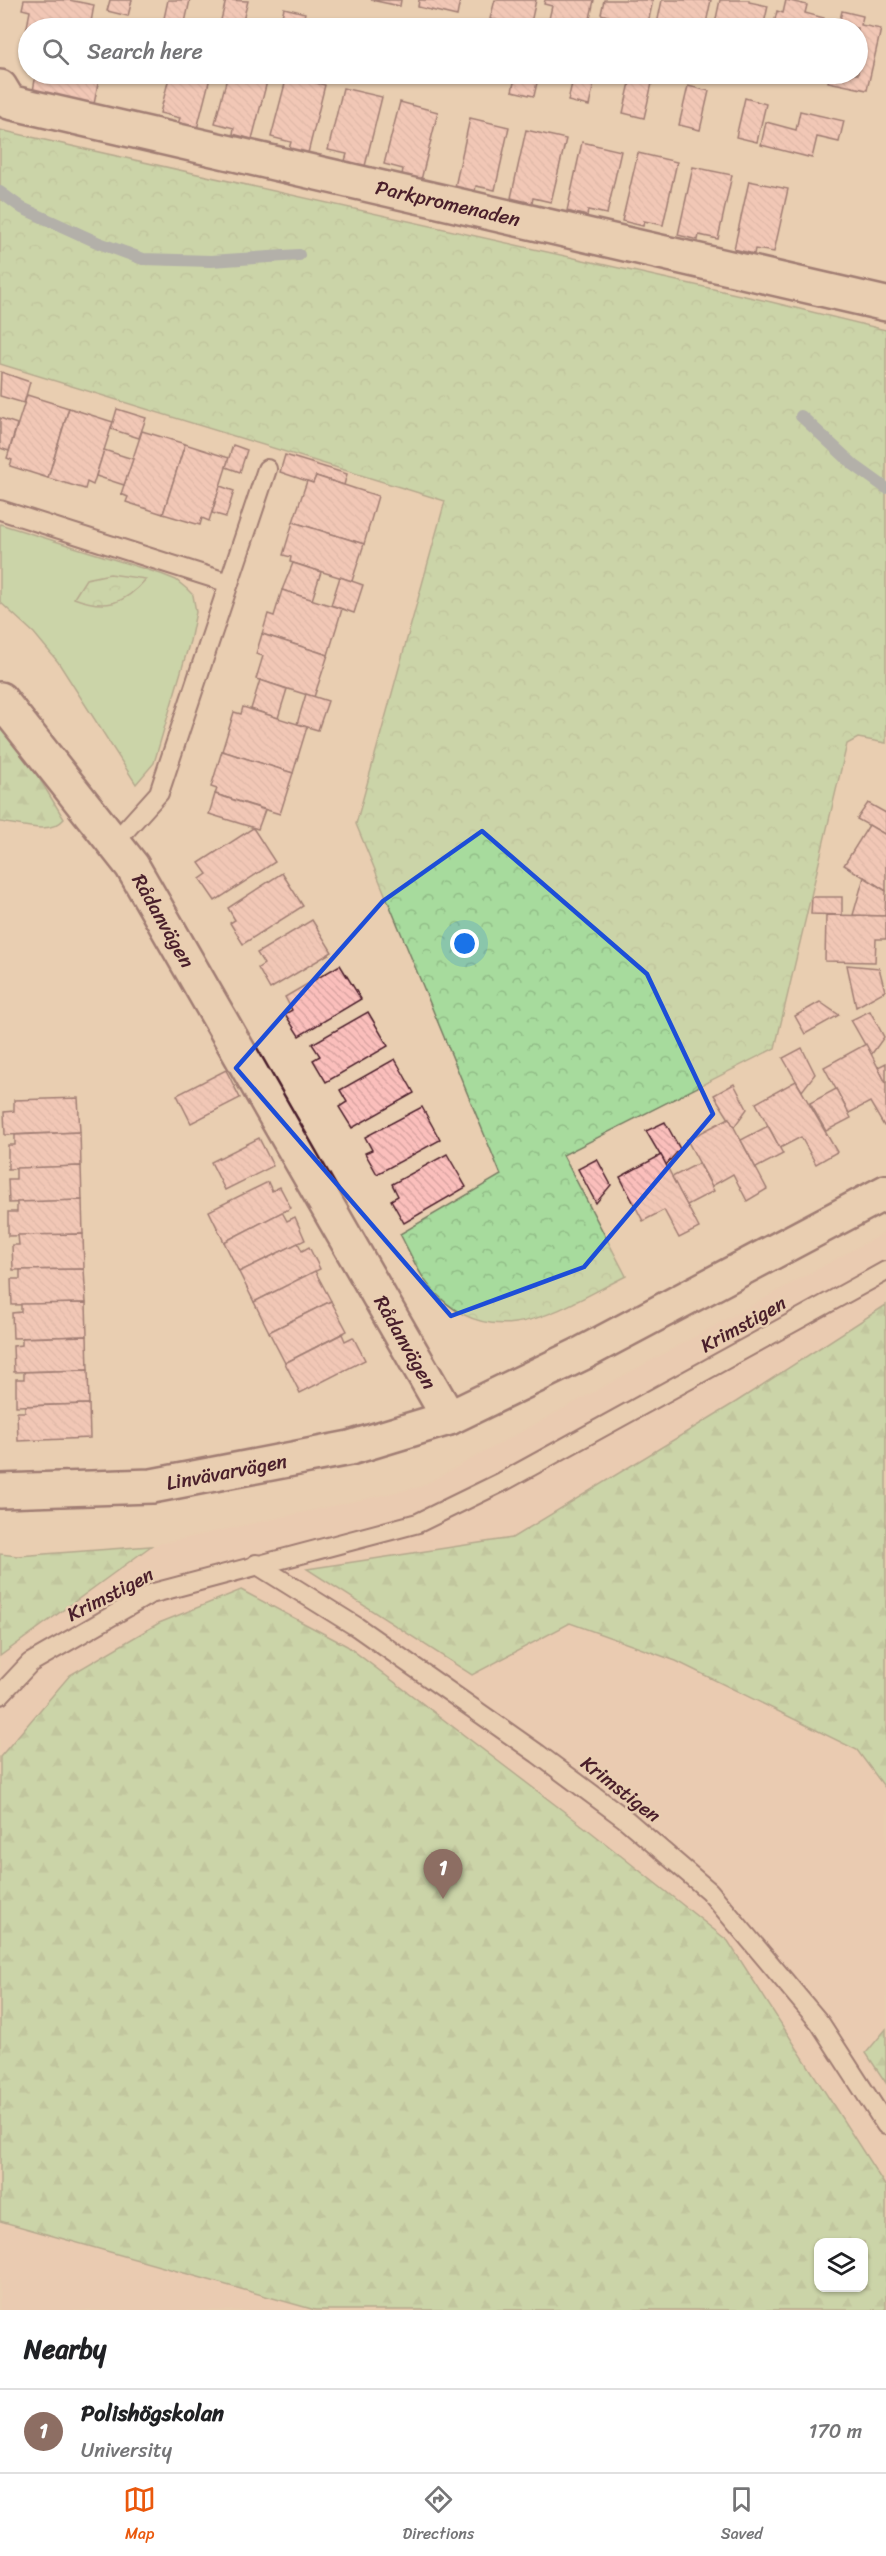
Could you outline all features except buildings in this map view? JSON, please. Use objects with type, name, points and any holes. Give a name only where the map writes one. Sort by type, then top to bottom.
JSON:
[{"type":"street","name":"Parkpromenaden","points":[[5,94],[886,304]]},
{"type":"street","name":"Rådanvägen","points":[[0,699],[132,866],[448,1418]]},
{"type":"street","points":[[448,1418],[583,1353],[886,1192]]},
{"type":"street","name":"Linvävarvägen","points":[[0,1491],[152,1486],[350,1448],[448,1418]]},
{"type":"lane","points":[[114,843],[159,793],[267,469]]},
{"type":"lane","points":[[0,510],[229,583]]},
{"type":"lane","name":"Krimstigen","points":[[0,1695],[30,1663],[150,1594],[256,1564],[418,1523],[514,1475],[886,1271]]},
{"type":"lane","name":"Krimstigen","points":[[256,1564],[357,1627],[538,1754],[624,1818],[709,1891],[820,2023],[886,2125]]},
{"type":"highlighted area","points":[[482,831],[647,974],[713,1114],[584,1267],[451,1316],[236,1068],[383,901]]},
{"type":"shaded area","points":[[886,1232],[886,2310],[0,2310],[0,1554],[18,1556],[151,1546],[421,1487]]},
{"type":"green space","points":[[0,130],[767,301],[886,330],[886,743],[858,738],[847,744],[775,1048],[563,1155],[626,1276],[576,1302],[526,1321],[501,1324],[477,1320],[453,1309],[430,1287],[417,1268],[400,1234],[501,1175],[356,824],[445,501],[0,364]]},
{"type":"green space","points":[[0,524],[161,574],[176,580],[193,595],[196,612],[190,641],[154,763],[136,784],[58,662],[34,633],[0,602]]},
{"type":"green space","points":[[110,574],[146,579],[130,595],[113,603],[95,604],[74,598],[86,579]]},
{"type":"green space","points":[[0,714],[64,819],[58,824],[43,828],[0,822]]},
{"type":"green space","points":[[886,1305],[886,1789],[857,1750],[676,1661],[570,1623],[472,1675],[307,1569],[512,1538],[736,1402]]},
{"type":"green space","points":[[151,1546],[0,1656],[0,1554],[18,1556]]},
{"type":"green space","points":[[241,1590],[347,1646],[591,1832],[728,1941],[886,2187],[886,2310],[315,2310],[0,2221],[0,1757],[70,1675],[159,1623]]},
{"type":"green space","points":[[886,2029],[886,2083],[866,2053]]},
{"type":"waterway","points":[[0,192],[22,208],[99,243],[143,259],[211,261],[299,255]]},
{"type":"waterway","points":[[801,416],[854,465],[886,488]]},
{"type":"place","name":"Polishögskolan","points":[[443,1899]]}]
